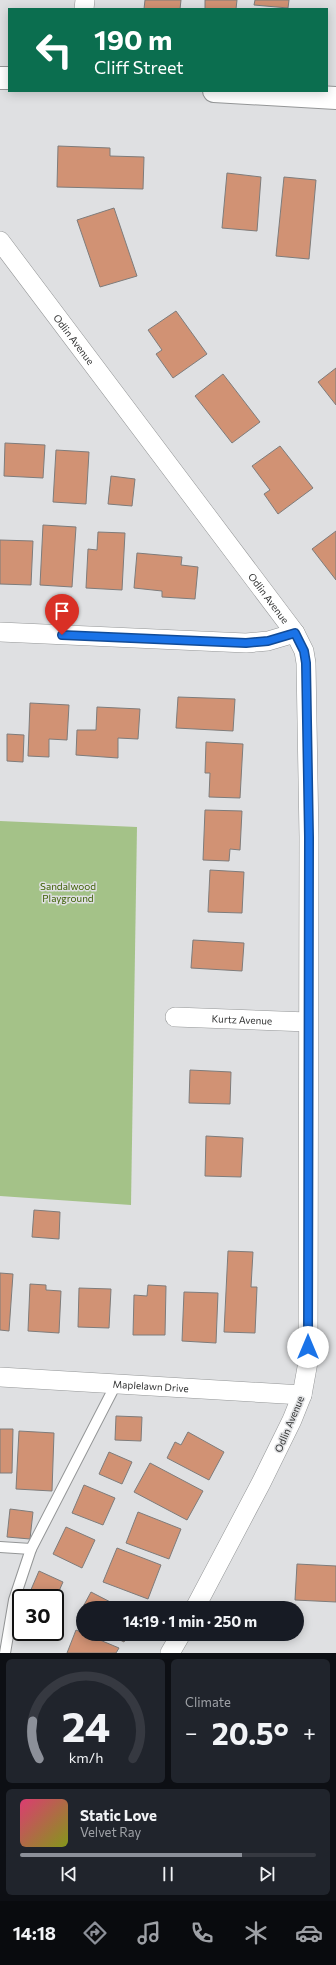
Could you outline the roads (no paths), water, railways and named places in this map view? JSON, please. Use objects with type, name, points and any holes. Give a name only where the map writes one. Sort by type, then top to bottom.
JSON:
[{"type":"street","points":[[231,92],[336,98]]},
{"type":"street","name":"Odlin Avenue","points":[[0,241],[295,633],[304,651],[306,663],[309,837],[308,1362],[302,1395],[292,1420],[262,1483],[199,1601]]},
{"type":"street","points":[[0,632],[246,643],[268,641],[295,633]]},
{"type":"street","name":"Kurtz Avenue","points":[[175,1017],[308,1022]]},
{"type":"street","name":"Maplelawn Drive","points":[[0,1377],[302,1395]]},
{"type":"street","points":[[170,1653],[177,1641]]},
{"type":"lane","points":[[5,1653],[14,1600],[31,1549],[116,1384]]},
{"type":"lane","points":[[0,1547],[31,1549]]},
{"type":"park label","name":"Sandalwood Playground","points":[[68,892]]}]
